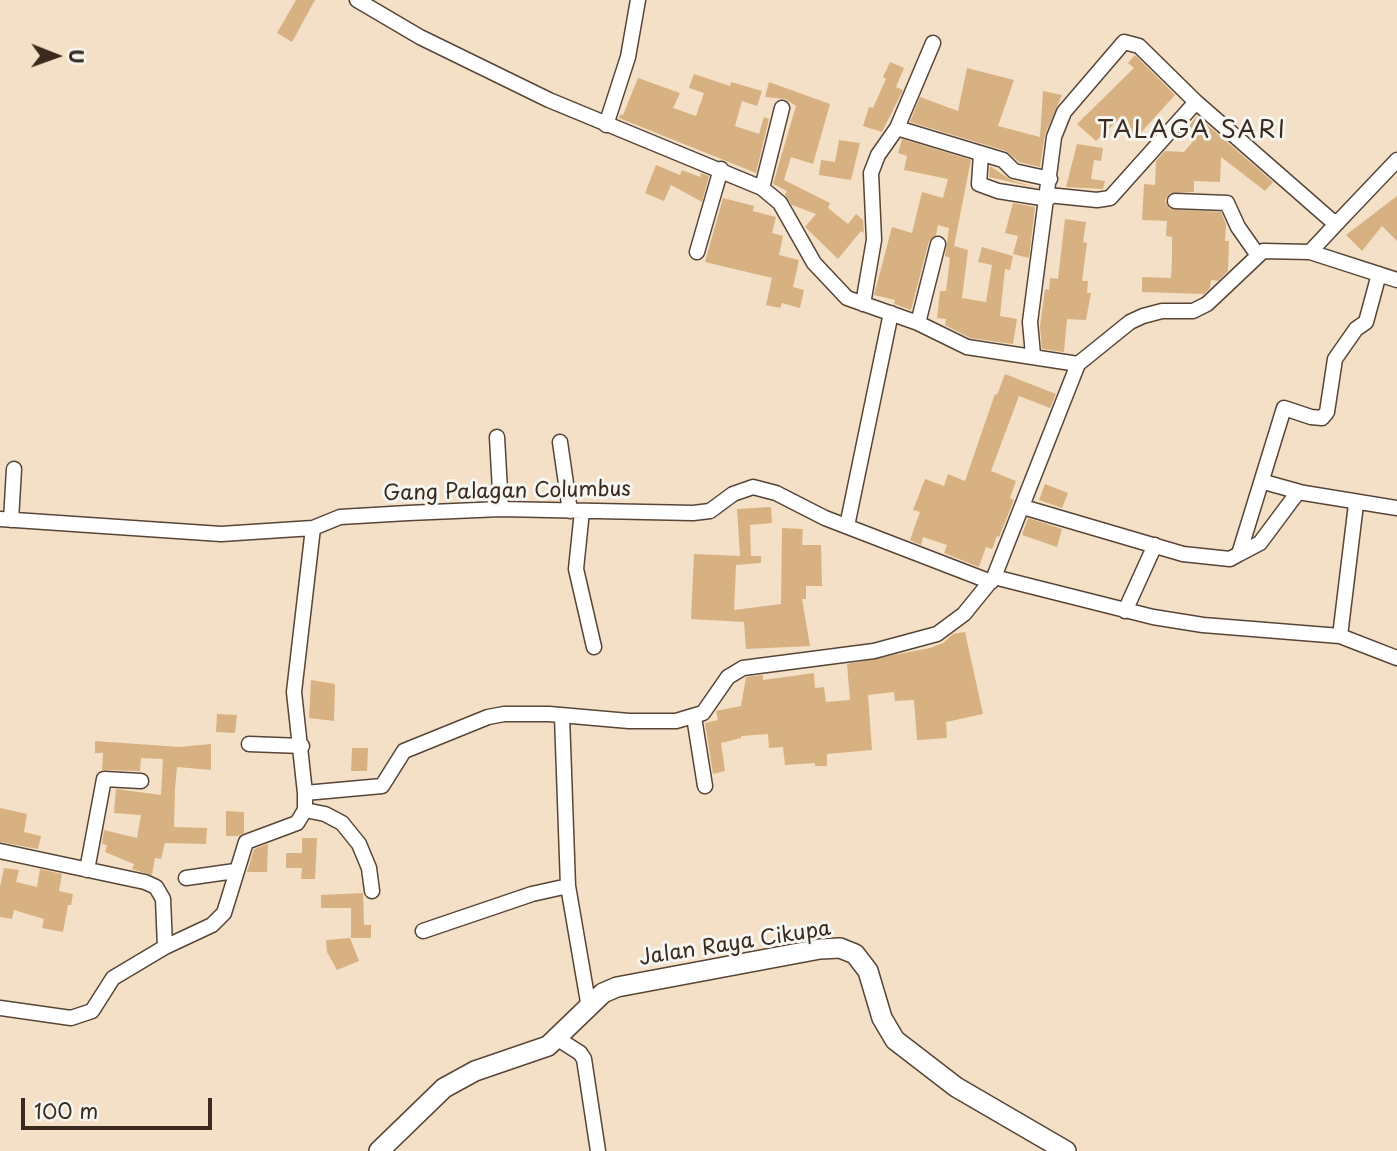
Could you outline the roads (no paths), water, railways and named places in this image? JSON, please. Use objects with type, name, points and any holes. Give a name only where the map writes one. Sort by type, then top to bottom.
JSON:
[{"type":"main road","name":"Jalan Raya Cikupa","points":[[379,1151],[444,1088],[457,1079],[530,1055],[558,1039],[603,993],[617,986],[820,949],[848,950],[868,971],[882,1018],[895,1040],[956,1087],[1066,1151]]},
{"type":"street","points":[[357,0],[420,37],[606,125],[721,169],[762,188],[780,203],[814,263],[847,298],[918,323],[967,347],[1078,364]]},
{"type":"street","points":[[606,125],[628,57],[638,0]]},
{"type":"street","points":[[1033,355],[1030,322],[1032,295],[1036,256],[1048,197],[1054,137],[1064,112],[1124,42],[1131,41],[1139,46],[1196,102],[1324,216],[1339,221]]},
{"type":"street","points":[[863,304],[874,240],[871,173],[878,155],[897,128],[933,43]]},
{"type":"street","points":[[981,154],[977,180],[979,184],[998,191],[1048,197],[1097,200],[1110,198],[1196,102]]},
{"type":"street","points":[[762,188],[782,108]]},
{"type":"street","points":[[897,128],[1003,160],[1014,171],[1050,179]]},
{"type":"street","points":[[1310,252],[1397,160]]},
{"type":"street","points":[[697,252],[721,169]]},
{"type":"street","points":[[1175,201],[1225,201],[1238,227],[1257,254]]},
{"type":"street","points":[[918,323],[938,244]]},
{"type":"street","points":[[305,793],[382,786],[404,751],[473,721],[504,714],[663,722],[694,717],[704,713],[728,677],[743,668],[874,651],[937,634],[964,614],[993,580],[1078,364],[1137,319],[1162,311],[1193,310],[1207,304],[1257,254],[1271,250],[1310,252],[1397,280]]},
{"type":"street","points":[[1239,554],[1264,482],[1284,408],[1311,417],[1322,418],[1327,412],[1335,359],[1356,329],[1366,322],[1380,274]]},
{"type":"street","points":[[847,526],[891,313]]},
{"type":"street","points":[[497,437],[501,509]]},
{"type":"street","points":[[560,442],[576,511],[576,569],[594,647]]},
{"type":"street","points":[[6,520],[14,469]]},
{"type":"street","points":[[1264,482],[1356,504],[1397,508]]},
{"type":"street","name":"Gang Palagan Columbus","points":[[6,520],[221,534],[313,528],[340,517],[501,509],[710,511],[733,494],[753,487],[776,493],[847,526],[993,580],[1125,611],[1203,625],[1340,636],[1397,658]]},
{"type":"street","points":[[1023,507],[1204,558],[1230,559],[1259,543],[1300,492]]},
{"type":"street","points":[[1340,636],[1356,504]]},
{"type":"street","points":[[0,1008],[35,1015],[83,1017],[92,1012],[113,978],[165,947],[212,925],[225,913],[246,842],[297,822],[305,810],[302,746],[294,692],[313,528]]},
{"type":"street","points":[[1125,611],[1155,545]]},
{"type":"street","points":[[562,716],[569,891],[589,1008]]},
{"type":"street","points":[[694,717],[705,786]]},
{"type":"street","points":[[249,744],[302,746]]},
{"type":"street","points":[[87,870],[104,779],[141,781]]},
{"type":"street","points":[[305,810],[326,814],[342,823],[359,844],[369,868],[372,891]]},
{"type":"street","points":[[0,867],[1,852],[145,882],[156,887],[163,900],[165,947]]},
{"type":"street","points":[[186,878],[236,871]]},
{"type":"street","points":[[423,931],[531,894],[569,891]]},
{"type":"street","points":[[558,1039],[580,1053],[584,1059],[598,1151]]},
{"type":"district","name":"TALAGA SARI","points":[[1192,131]]}]
